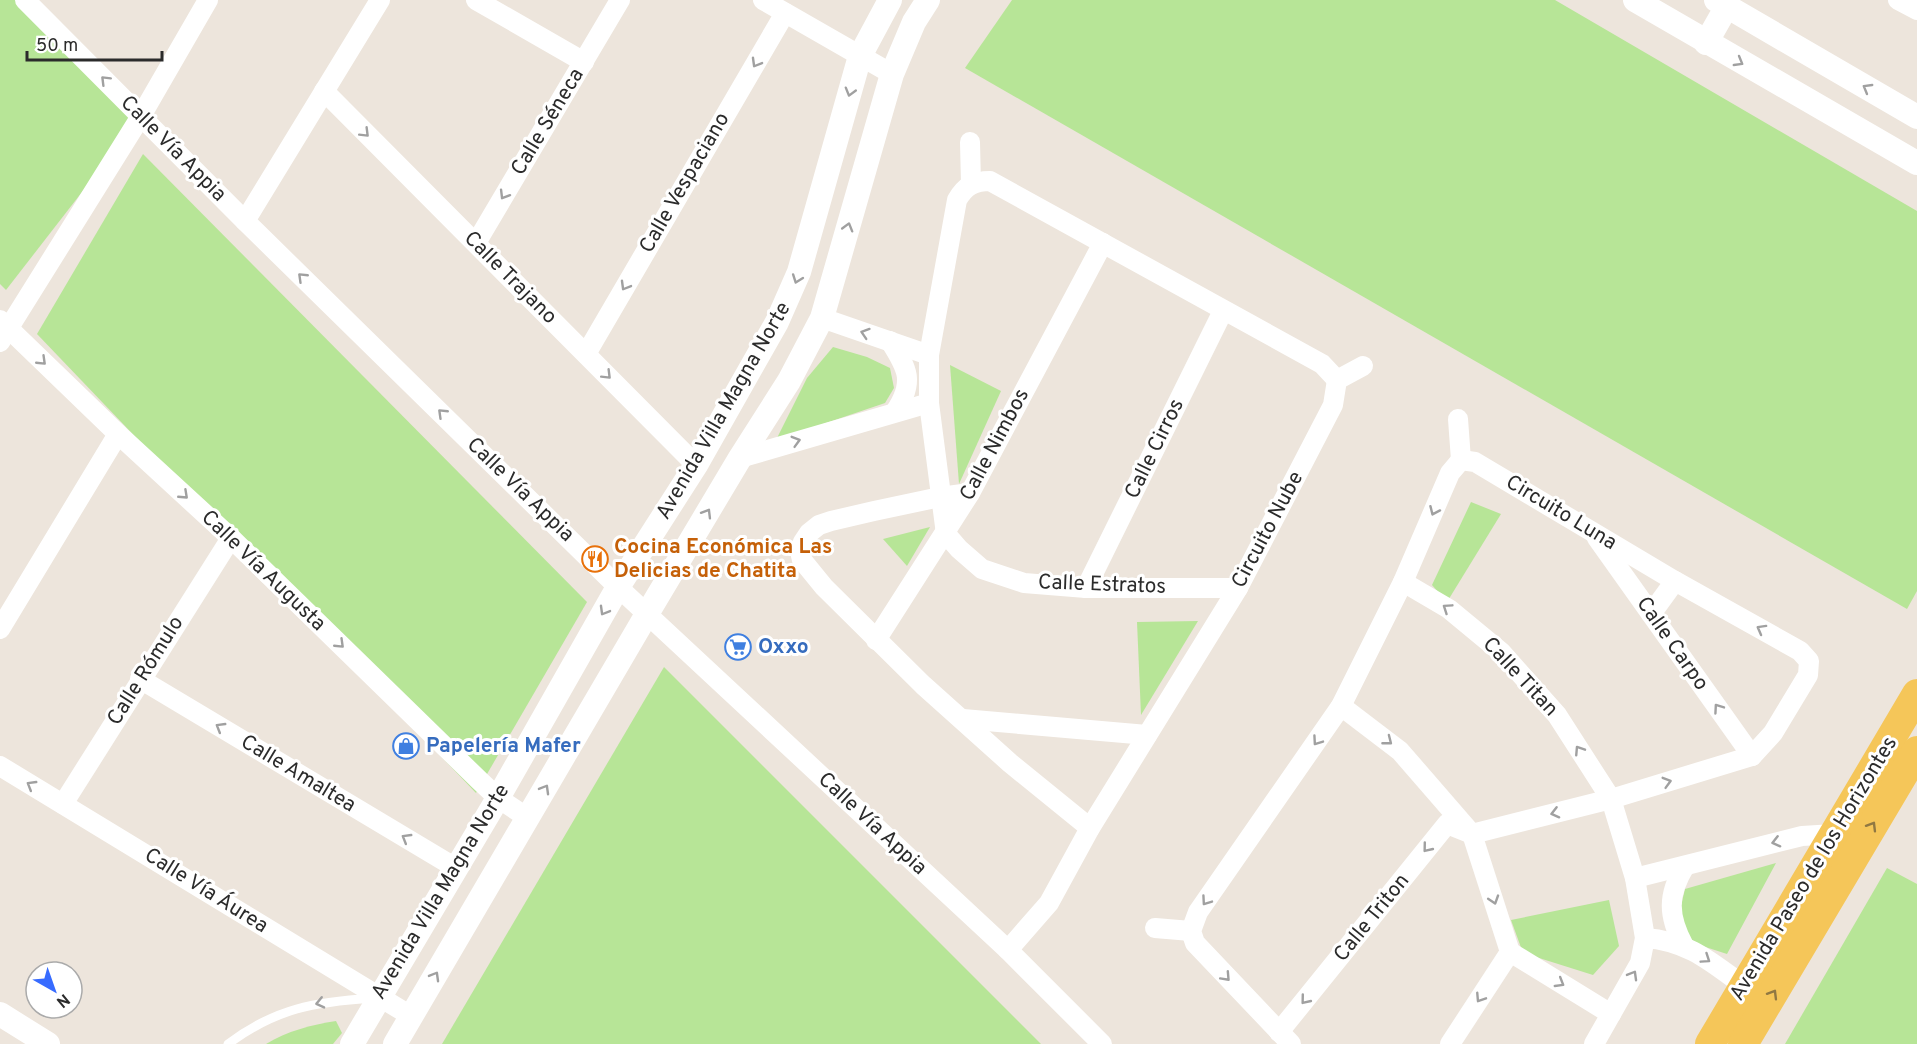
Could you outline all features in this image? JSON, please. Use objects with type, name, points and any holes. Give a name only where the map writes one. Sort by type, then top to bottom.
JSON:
[{"type":"main road","name":"Avenida Paseo de los Horizontes","points":[[1710,1044],[1917,694]]},
{"type":"main road","name":"Avenida Paseo de los Horizontes","points":[[1743,1044],[1916,756]]},
{"type":"street","points":[[3,330],[141,116],[208,0]]},
{"type":"street","points":[[245,220],[380,0]]},
{"type":"street","points":[[476,0],[584,62]]},
{"type":"street","name":"Calle Séneca","points":[[476,243],[620,0]]},
{"type":"street","points":[[764,0],[892,74]]},
{"type":"street","name":"Avenida Villa Magna Norte","points":[[352,1039],[498,798],[618,587],[696,465],[789,298],[799,272],[860,56],[890,0]]},
{"type":"street","name":"Avenida Villa Magna Norte","points":[[395,1044],[647,614],[789,381],[822,318],[892,74],[914,22],[928,0]]},
{"type":"street","points":[[1635,0],[1917,163]]},
{"type":"street","points":[[1898,0],[1917,10]]},
{"type":"street","points":[[1706,43],[1722,3],[1917,117]]},
{"type":"street","name":"Calle Vía Appia","points":[[34,4],[245,220],[618,587],[1008,950],[1102,1044]]},
{"type":"street","name":"Calle Vespaciano","points":[[586,354],[785,13]]},
{"type":"street","name":"Calle Trajano","points":[[324,91],[696,465]]},
{"type":"street","points":[[970,142],[971,184]]},
{"type":"street","points":[[946,534],[929,403],[929,355],[957,200],[963,190],[971,184],[990,181],[1322,364],[1337,380],[1363,366]]},
{"type":"street","name":"Calle Nimbos","points":[[876,640],[946,534],[970,493],[1103,243]]},
{"type":"street","name":"Calle Cirros","points":[[1086,588],[1223,311]]},
{"type":"street","points":[[822,318],[929,355]]},
{"type":"street","name":"Calle Vía Augusta","points":[[3,330],[231,538],[498,798],[528,818]]},
{"type":"street","points":[[890,341],[904,362],[908,378],[905,396],[895,412]]},
{"type":"street","name":"Circuito Nube","points":[[1008,950],[1049,903],[1090,828],[1238,588],[1333,405],[1337,380]]},
{"type":"street","points":[[740,458],[929,403]]},
{"type":"street","points":[[1285,1038],[1195,944],[1191,931],[1198,912],[1341,706],[1402,582],[1450,473],[1461,460],[1458,419]]},
{"type":"street","points":[[0,629],[118,434]]},
{"type":"street","name":"Circuito Luna","points":[[1461,460],[1475,462],[1675,581],[1800,651],[1809,661],[1808,675],[1773,733],[1752,756]]},
{"type":"street","points":[[970,493],[831,520],[819,525],[809,533],[792,554],[923,685],[1018,770],[1090,828]]},
{"type":"street","name":"Calle Carpo","points":[[1593,532],[1752,756]]},
{"type":"street","name":"Calle Estratos","points":[[946,534],[972,561],[995,574],[1024,582],[1086,588],[1238,588]]},
{"type":"street","name":"Calle Rómulo","points":[[63,804],[231,538]]},
{"type":"street","points":[[1651,614],[1675,581]]},
{"type":"street","name":"Calle Titan","points":[[1402,582],[1449,609],[1501,652],[1557,715],[1611,798]]},
{"type":"street","name":"Calle Amaltea","points":[[140,679],[456,868]]},
{"type":"street","points":[[1341,706],[1400,751],[1472,834],[1510,952],[1611,1014]]},
{"type":"street","points":[[963,719],[1148,735]]},
{"type":"street","points":[[1472,834],[1611,798],[1752,756]]},
{"type":"street","name":"Calle Vía Áurea","points":[[0,766],[411,1016]]},
{"type":"street","points":[[1594,1044],[1640,963],[1645,938],[1635,878],[1611,798]]},
{"type":"street","name":"Calle Triton","points":[[1285,1038],[1447,824],[1472,834]]},
{"type":"street","points":[[1635,878],[1802,836],[1834,834]]},
{"type":"street","points":[[1684,946],[1673,920],[1671,905],[1678,878],[1685,866]]},
{"type":"street","points":[[1155,928],[1191,931]]},
{"type":"street","points":[[1645,938],[1664,939],[1684,946],[1704,956],[1744,986]]},
{"type":"street","points":[[1450,1044],[1510,952]]},
{"type":"street","points":[[0,1014],[48,1044]]},
{"type":"lane","points":[[228,1044],[279,1014],[327,1001],[378,997]]},
{"type":"green space","points":[[0,0],[16,0],[141,116],[6,290],[0,284]]},
{"type":"green space","points":[[1012,0],[1555,0],[1917,211],[1917,591],[1907,609],[965,68]]},
{"type":"green space","points":[[143,154],[587,602],[476,793],[37,334]]},
{"type":"green space","points":[[833,347],[867,357],[890,368],[894,388],[885,403],[776,440],[807,378]]},
{"type":"green space","points":[[950,365],[1001,391],[959,484]]},
{"type":"green space","points":[[1471,502],[1501,514],[1447,602],[1432,585]]},
{"type":"green space","points":[[930,527],[907,566],[883,539]]},
{"type":"green space","points":[[1198,621],[1141,715],[1137,622]]},
{"type":"green space","points":[[664,667],[1041,1044],[442,1044]]},
{"type":"green space","points":[[1776,863],[1727,954],[1693,943],[1678,918],[1685,889]]},
{"type":"green space","points":[[1887,868],[1917,884],[1917,1044],[1785,1044]]},
{"type":"green space","points":[[1609,900],[1619,946],[1593,975],[1523,953],[1511,920]]},
{"type":"green space","points":[[336,1021],[342,1033],[333,1044],[266,1044],[300,1029]]},
{"type":"place","name":"Cocina Económica Las Delicias de Chatita","points":[[595,559]]},
{"type":"place","name":"Oxxo","points":[[738,647]]},
{"type":"place","name":"Papelería Mafer","points":[[406,746]]}]
